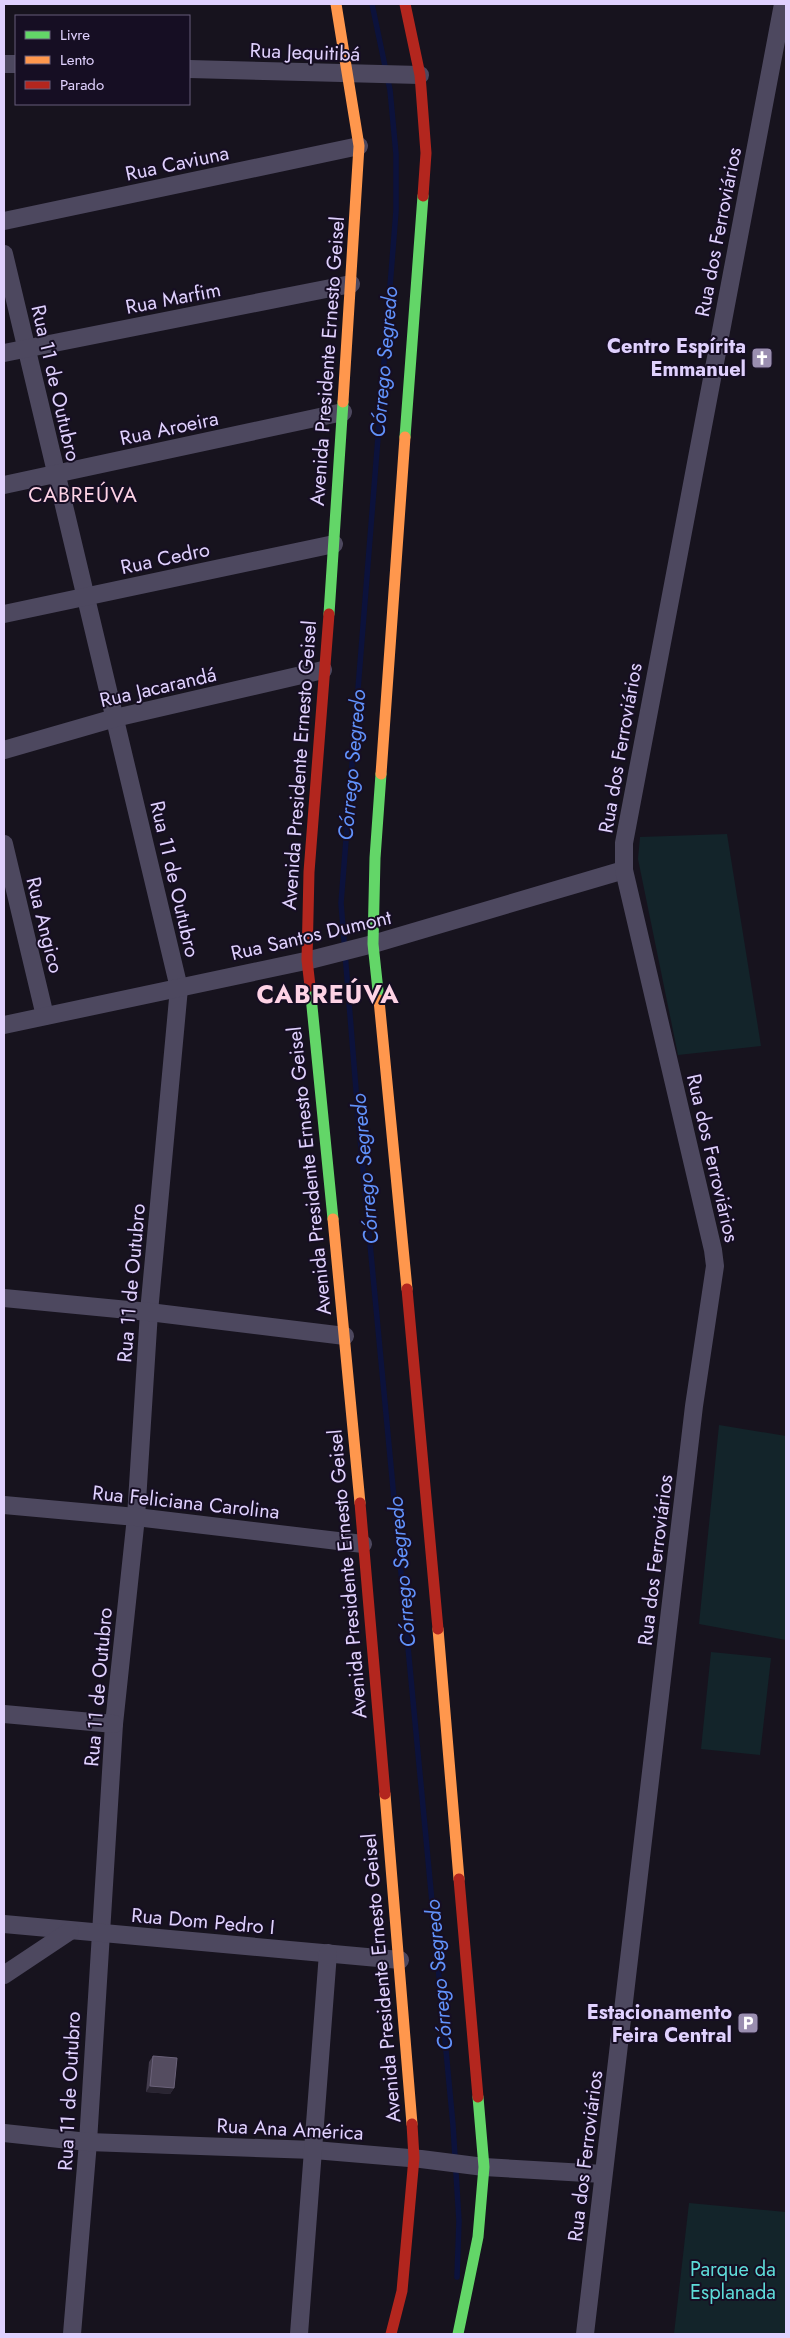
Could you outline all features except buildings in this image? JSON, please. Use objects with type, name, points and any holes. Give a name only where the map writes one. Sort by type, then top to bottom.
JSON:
[{"type":"main road","name":"Avenida Presidente Ernesto Geisel","points":[[336,4],[350,74],[359,146],[334,544],[309,872],[308,960],[345,1336],[418,2159],[402,2291],[391,2334]]},
{"type":"main road","points":[[405,4],[417,75],[426,153],[370,945],[421,1435],[483,2167],[478,2237],[458,2334]]},
{"type":"street","name":"Rua dos Ferroviários","points":[[586,2334],[603,2174],[619,2052],[693,1416],[715,1266],[713,1250],[624,870],[626,833],[783,4]]},
{"type":"street","name":"Rua Jequitibá","points":[[190,69],[417,75]]},
{"type":"street","name":"Rua Caviuna","points":[[4,221],[359,146]]},
{"type":"street","name":"Rua 11 de Outubro","points":[[4,254],[179,988],[149,1312],[136,1517],[114,1724],[88,2142],[72,2334]]},
{"type":"street","name":"Rua Marfim","points":[[4,353],[351,284]]},
{"type":"street","name":"Rua Aroeira","points":[[4,485],[343,412]]},
{"type":"street","name":"Rua Cedro","points":[[4,614],[334,544]]},
{"type":"street","name":"Rua Jacarandá","points":[[4,750],[115,718],[323,670]]},
{"type":"street","name":"Rua Angico","points":[[4,844],[45,1016]]},
{"type":"street","name":"Rua Santos Dumont","points":[[4,1025],[370,945],[624,870]]},
{"type":"street","points":[[4,1298],[149,1312],[345,1336]]},
{"type":"street","name":"Rua Feliciana Carolina","points":[[4,1505],[136,1517],[363,1544]]},
{"type":"street","points":[[4,1714],[114,1724]]},
{"type":"street","name":"Rua Dom Pedro I","points":[[4,1924],[400,1960]]},
{"type":"street","points":[[4,1975],[70,1931]]},
{"type":"street","points":[[299,2334],[328,1953]]},
{"type":"street","name":"Rua Ana América","points":[[4,2133],[88,2142],[314,2150],[483,2167],[603,2174]]},
{"type":"green space","points":[[727,834],[761,1046],[678,1055],[638,859],[640,837]]},
{"type":"green space","points":[[719,1425],[786,1436],[786,1640],[699,1624]]},
{"type":"green space","points":[[711,1652],[771,1658],[760,1755],[701,1749]]},
{"type":"green space","name":"Parque da Esplanada","points":[[689,2203],[786,2212],[786,2334],[674,2334]]},
{"type":"waterway","name":"Córrego Segredo","points":[[372,4],[390,90],[396,154],[396,211],[341,903],[359,1127],[453,2125],[459,2221],[457,2277]]},
{"type":"traffic: fast","points":[[405,437],[423,196]]},
{"type":"traffic: fast","points":[[329,614],[343,402]]},
{"type":"traffic: fast","points":[[379,1000],[373,944],[375,858],[381,774]]},
{"type":"traffic: fast","points":[[310,986],[333,1219]]},
{"type":"traffic: fast","points":[[458,2334],[478,2237],[484,2167],[478,2097]]},
{"type":"traffic: slow","points":[[336,4],[359,146],[343,402]]},
{"type":"traffic: slow","points":[[381,774],[405,437]]},
{"type":"traffic: slow","points":[[379,1000],[407,1289]]},
{"type":"traffic: slow","points":[[333,1219],[360,1503]]},
{"type":"traffic: slow","points":[[438,1629],[459,1879]]},
{"type":"traffic: slow","points":[[385,1794],[412,2124]]},
{"type":"traffic: jam","points":[[405,4],[420,75],[426,153],[423,196]]},
{"type":"traffic: jam","points":[[310,986],[307,960],[309,872],[329,614]]},
{"type":"traffic: jam","points":[[407,1289],[438,1629]]},
{"type":"traffic: jam","points":[[360,1503],[385,1794]]},
{"type":"traffic: jam","points":[[459,1879],[478,2097]]},
{"type":"traffic: jam","points":[[391,2334],[402,2291],[414,2158],[412,2124]]},
{"type":"place","name":"Centro Espírita Emmanuel","points":[[762,358]]},
{"type":"place","name":"Estacionamento Feira Central","points":[[748,2023]]},
{"type":"district","name":"CABREÚVA","points":[[83,495]]},
{"type":"district","name":"CABREÚVA","points":[[328,994]]}]
